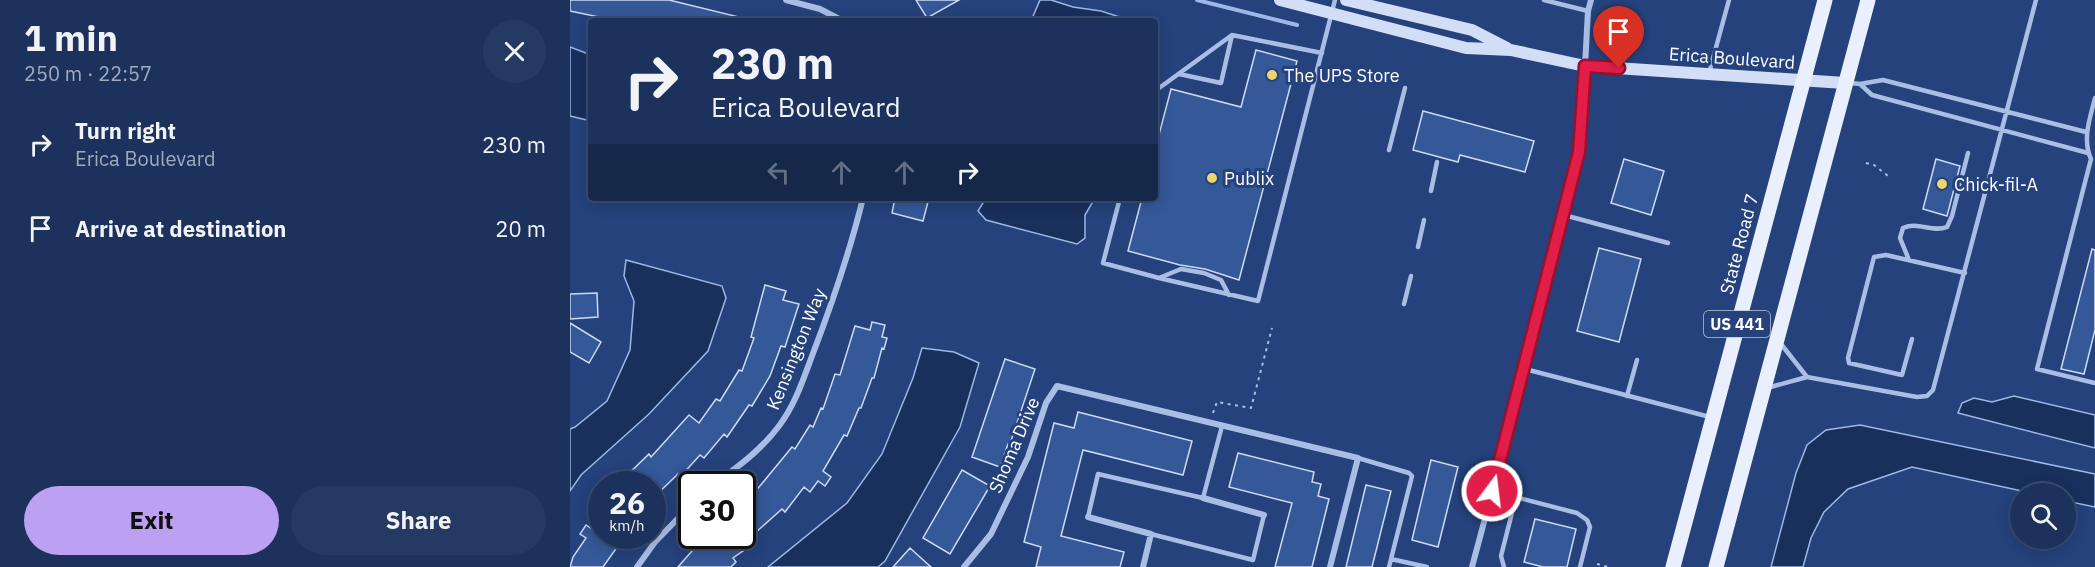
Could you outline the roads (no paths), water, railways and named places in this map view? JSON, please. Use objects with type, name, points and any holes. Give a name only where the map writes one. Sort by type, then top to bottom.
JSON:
[{"type":"main road","name":"State Road 7","points":[[1673,567],[1825,0]]},
{"type":"main road","name":"US 441","points":[[1716,567],[1777,338],[1852,84],[1868,0]]},
{"type":"street","points":[[786,0],[820,9],[837,18]]},
{"type":"street","name":"Erica Boulevard","points":[[1280,0],[1466,48],[1511,50],[1585,66],[1852,84]]},
{"type":"street","name":"Erica Boulevard","points":[[1346,0],[1472,30],[1511,50]]},
{"type":"street","points":[[1585,66],[1588,11],[1591,0]]},
{"type":"street","name":"Kensington Way","points":[[732,471],[765,443],[792,406],[822,331],[863,201]]},
{"type":"street","points":[[1472,567],[1525,369]]},
{"type":"street","name":"Shoma Drive","points":[[964,567],[990,534],[1028,457],[1046,403],[1057,386],[1358,458]]},
{"type":"street","points":[[1330,567],[1358,458]]},
{"type":"street","points":[[1203,498],[1264,515]]},
{"type":"street","points":[[1088,517],[1151,534],[1143,567]]},
{"type":"street","points":[[637,567],[655,542],[678,518]]},
{"type":"lane","points":[[1119,201],[1103,263],[1258,301],[1335,0]]},
{"type":"lane","points":[[1544,0],[1588,11]]},
{"type":"lane","points":[[1709,74],[1729,0]]},
{"type":"lane","points":[[1764,389],[1807,377],[1917,398],[1927,396],[1933,390],[2036,0]]},
{"type":"lane","points":[[1158,89],[1232,35],[1322,53]]},
{"type":"lane","points":[[1179,74],[1221,83],[1232,35]]},
{"type":"lane","points":[[1585,66],[1579,152],[1525,369],[1712,418]]},
{"type":"lane","points":[[1852,84],[1882,80],[2086,132]]},
{"type":"lane","points":[[1852,84],[1872,95],[2088,153]]},
{"type":"lane","points":[[1389,150],[1405,88]]},
{"type":"lane","points":[[2095,98],[2086,132],[2088,153],[2091,159],[2037,369],[2095,383]]},
{"type":"lane","points":[[1910,260],[1900,238],[1903,228],[1911,224],[1939,230],[1947,227],[1952,216],[1968,153]]},
{"type":"lane","points":[[1431,191],[1437,162]]},
{"type":"lane","points":[[1564,215],[1668,243]]},
{"type":"lane","points":[[1418,247],[1424,220]]},
{"type":"lane","points":[[1912,339],[1902,375],[1852,365],[1848,358],[1874,257],[1886,255],[1965,273]]},
{"type":"lane","points":[[1159,278],[1181,269],[1204,273],[1221,280],[1229,295]]},
{"type":"lane","points":[[1404,304],[1411,276]]},
{"type":"lane","points":[[1777,338],[1807,377]]},
{"type":"lane","points":[[1627,396],[1636,360]]},
{"type":"lane","points":[[1088,517],[1098,474],[1203,498],[1222,426]]},
{"type":"lane","name":"Shoma Drive","points":[[1358,458],[1409,473],[1412,476],[1389,567]]},
{"type":"lane","points":[[1492,491],[1576,513],[1587,520],[1590,527],[1580,567]]},
{"type":"lane","points":[[1504,567],[1501,556],[1516,497]]},
{"type":"lane","points":[[1151,534],[1253,560],[1264,515]]},
{"type":"lane","points":[[1391,559],[1427,567]]},
{"type":"water","points":[[1040,0],[1051,0],[1123,18],[1032,18]]},
{"type":"water","points":[[570,47],[588,54],[588,120],[570,116]]},
{"type":"water","points":[[984,201],[1093,201],[1085,215],[1085,238],[1077,244],[986,220],[978,211]]},
{"type":"water","points":[[626,260],[722,286],[726,298],[708,351],[649,414],[581,475],[570,491],[570,429],[607,401],[630,350],[634,301],[624,276]]},
{"type":"water","points":[[922,348],[954,352],[979,363],[960,427],[885,561],[878,567],[768,567],[847,503],[882,454],[913,378]]},
{"type":"water","points":[[2014,396],[2095,415],[2095,448],[1958,413],[1962,403],[1974,398],[1992,402]]},
{"type":"water","points":[[1860,425],[2095,474],[2095,507],[2076,503],[2076,483],[2010,483],[2010,488],[1912,467],[1848,489],[1824,512],[1811,538],[1803,567],[1771,567],[1796,473],[1807,445],[1826,430]]},
{"type":"waterway","points":[[1197,0],[1297,25]]},
{"type":"place","name":"The UPS Store","points":[[1272,75]]},
{"type":"place","name":"Publix","points":[[1212,178]]},
{"type":"place","name":"Chick-fil-A","points":[[1942,184]]}]
